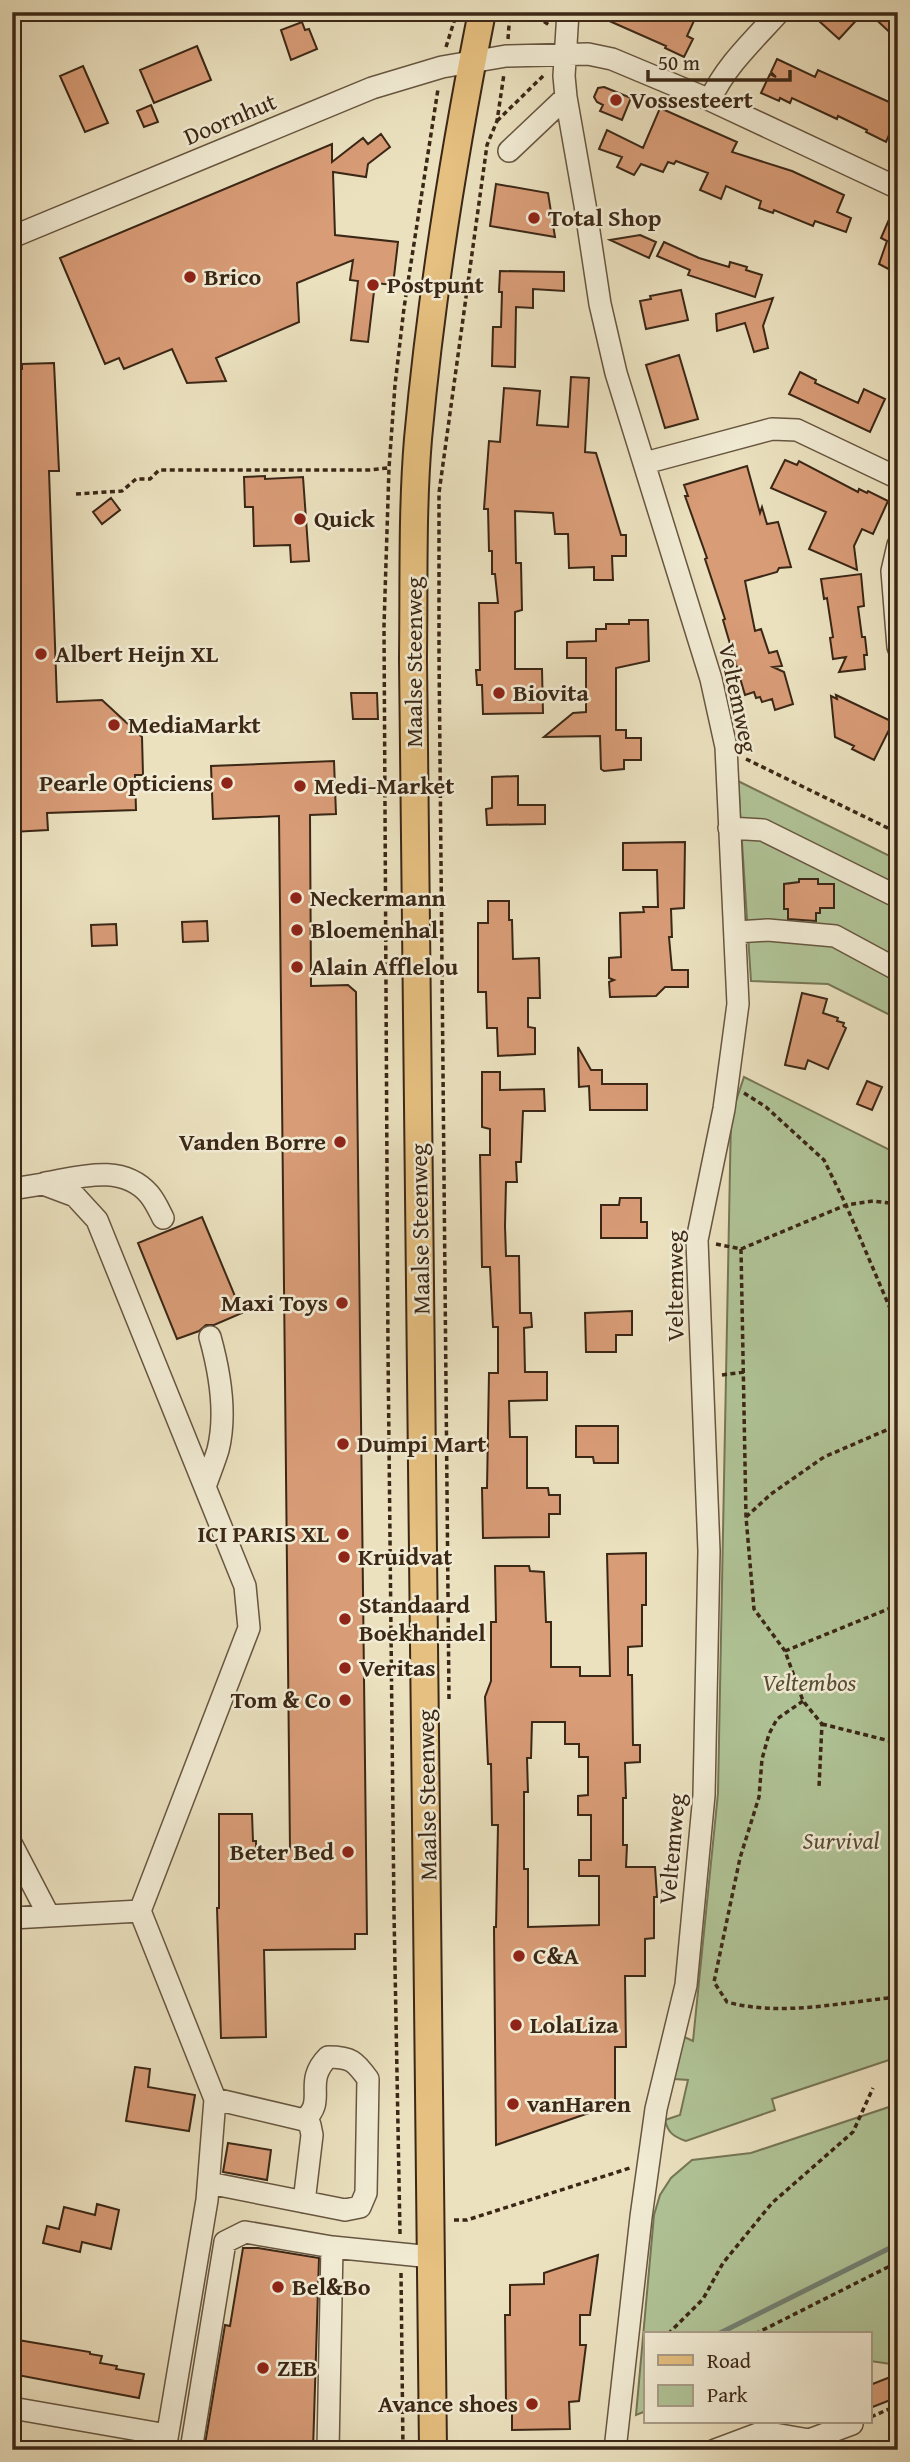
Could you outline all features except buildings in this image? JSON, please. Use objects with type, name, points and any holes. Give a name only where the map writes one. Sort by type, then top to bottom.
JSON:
[{"type":"main road","name":"Maalse Steenweg","points":[[433,2450],[414,557],[418,442],[431,319],[482,12]]},
{"type":"street","name":"Veltemweg","points":[[568,12],[566,97],[600,304],[616,373],[711,679],[726,747],[738,1004],[724,1109],[697,1240],[709,1552],[704,1795],[686,1985],[656,2109],[615,2450]]},
{"type":"street","points":[[710,100],[718,83],[737,58],[779,12]]},
{"type":"street","name":"Doornhut","points":[[12,237],[372,88],[442,67],[506,56],[588,54],[612,59],[710,100],[898,188]]},
{"type":"street","points":[[509,150],[566,97]]},
{"type":"street","points":[[645,463],[772,429],[797,430],[898,478]]},
{"type":"street","points":[[898,545],[892,571],[898,648]]},
{"type":"street","points":[[729,828],[763,830],[898,897]]},
{"type":"street","points":[[736,932],[768,930],[835,936],[898,970]]},
{"type":"street","points":[[12,1189],[106,1173],[129,1179],[149,1193],[163,1218]]},
{"type":"street","points":[[12,2408],[166,2442],[208,2192],[215,2099],[140,1911],[249,1628],[245,1586],[97,1220],[75,1196],[43,1184]]},
{"type":"street","points":[[205,1487],[218,1448],[222,1401],[210,1337]]},
{"type":"street","points":[[12,1844],[49,1916]]},
{"type":"street","points":[[12,1919],[140,1911]]},
{"type":"street","points":[[208,2192],[304,2202],[345,2210],[360,2207],[366,2193],[368,2079],[358,2065],[346,2057],[328,2057],[318,2067],[314,2080],[316,2102],[313,2112],[304,2120]]},
{"type":"street","points":[[215,2099],[304,2120],[310,2126],[312,2135],[304,2202]]},
{"type":"street","points":[[191,2450],[225,2242],[245,2232],[332,2247],[432,2257]]},
{"type":"street","points":[[328,2450],[332,2247]]},
{"type":"street","points":[[715,2450],[763,2432],[809,2440],[853,2424]]},
{"type":"path","points":[[449,1699],[439,493],[487,145],[497,121],[510,12]]},
{"type":"path","points":[[497,121],[565,55]]},
{"type":"path","points":[[76,494],[122,491],[135,479],[150,479],[159,470],[389,468]]},
{"type":"path","points":[[384,657],[394,1926],[403,2450]]},
{"type":"path","points":[[726,747],[898,833]]},
{"type":"path","points":[[766,1107],[824,1160],[898,1327]]},
{"type":"path","points":[[898,1204],[873,1201],[846,1205],[741,1249],[746,1517],[754,1609],[785,1651],[803,1700],[822,1724],[898,1743]]},
{"type":"path","points":[[746,1517],[771,1494],[824,1457],[898,1425]]},
{"type":"path","points":[[785,1651],[898,1605]]},
{"type":"path","points":[[803,1700],[777,1719],[769,1734],[762,1759],[759,1797],[740,1858],[714,1982],[727,2002],[749,2008],[800,2007],[898,1997]]},
{"type":"path","points":[[819,1787],[822,1724]]},
{"type":"path","points":[[893,1781],[898,1760]]},
{"type":"path","points":[[670,2332],[703,2298],[723,2263],[772,2203],[853,2132],[873,2088]]},
{"type":"path","points":[[454,2220],[467,2220],[648,2162]]},
{"type":"path","points":[[759,2332],[898,2262]]},
{"type":"path","points":[[872,2416],[898,2405]]},
{"type":"green space","points":[[738,781],[898,860],[898,1019],[828,984],[751,981]]},
{"type":"green space","name":"Veltembos","points":[[744,1077],[898,1154],[898,2057],[772,2099],[775,2110],[686,2141],[672,2134],[665,2120],[680,2115],[688,2080],[674,2079],[671,2074],[682,2036],[693,2041],[718,1793],[731,1116]]},
{"type":"green space","points":[[898,2104],[898,2365],[872,2361],[872,2332],[644,2332],[644,2412],[636,2415],[654,2215],[660,2195],[671,2178],[692,2160],[751,2153]]},
{"type":"waterway","points":[[722,2332],[898,2244]]},
{"type":"place","name":"Vossesteert","points":[[616,100]]},
{"type":"place","name":"Total Shop","points":[[534,218]]},
{"type":"place","name":"Brico","points":[[190,277]]},
{"type":"place","name":"Postpunt","points":[[373,285]]},
{"type":"place","name":"Quick","points":[[300,519]]},
{"type":"place","name":"Albert Heijn XL","points":[[41,654]]},
{"type":"place","name":"Biovita","points":[[499,693]]},
{"type":"place","name":"MediaMarkt","points":[[114,725]]},
{"type":"place","name":"Pearle Opticiens","points":[[227,783]]},
{"type":"place","name":"Medi-Market","points":[[300,786]]},
{"type":"place","name":"Neckermann","points":[[296,898]]},
{"type":"place","name":"Bloemenhal","points":[[297,930]]},
{"type":"place","name":"Alain Afflelou","points":[[297,967]]},
{"type":"place","name":"Vanden Borre","points":[[340,1142]]},
{"type":"place","name":"Maxi Toys","points":[[342,1303]]},
{"type":"place","name":"Dumpi Mart","points":[[343,1444]]},
{"type":"place","name":"ICI PARIS XL","points":[[343,1534]]},
{"type":"place","name":"Kruidvat","points":[[344,1557]]},
{"type":"place","name":"Standaard Boekhandel","points":[[345,1619]]},
{"type":"place","name":"Veritas","points":[[345,1668]]},
{"type":"place","name":"Tom & Co","points":[[345,1700]]},
{"type":"place","name":"Beter Bed","points":[[348,1852]]},
{"type":"place","name":"C&A","points":[[519,1956]]},
{"type":"place","name":"LolaLiza","points":[[516,2025]]},
{"type":"place","name":"vanHaren","points":[[513,2104]]},
{"type":"place","name":"Bel&Bo","points":[[278,2287]]},
{"type":"place","name":"ZEB","points":[[263,2368]]},
{"type":"place","name":"Avance shoes","points":[[532,2404]]},
{"type":"park label","name":"Survival","points":[[841,1841]]}]
